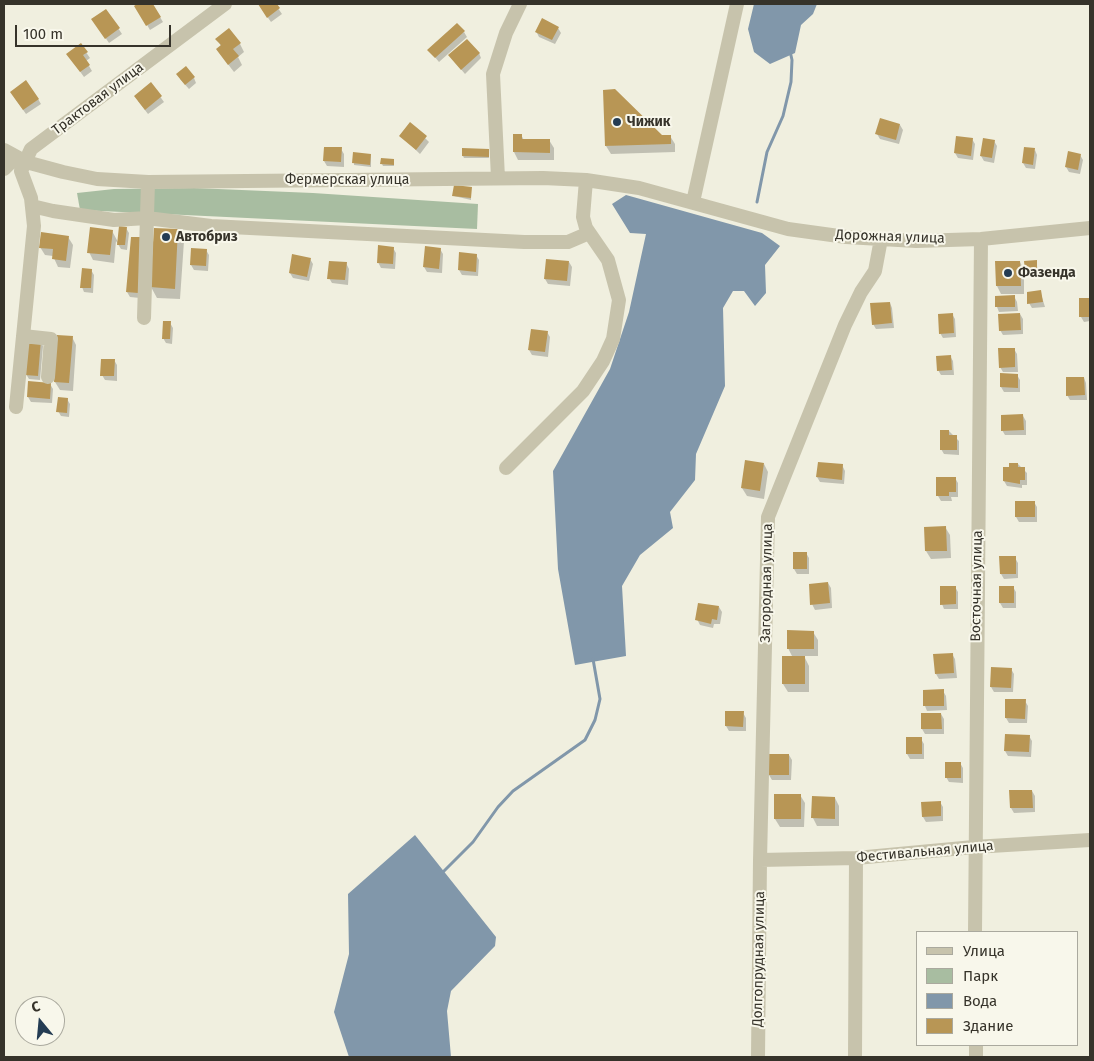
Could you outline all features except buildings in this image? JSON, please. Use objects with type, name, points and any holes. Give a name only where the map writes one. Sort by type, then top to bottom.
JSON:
[{"type":"street","name":"Трактовая улица","points":[[4,169],[15,156],[31,149],[225,4]]},
{"type":"street","points":[[498,178],[493,74],[506,33],[520,4]]},
{"type":"street","points":[[693,202],[737,4]]},
{"type":"street","name":"Фермерская улица","points":[[15,156],[97,179],[148,182],[498,178],[586,180],[639,188],[693,202]]},
{"type":"street","points":[[15,156],[32,206],[34,226],[16,406]]},
{"type":"street","points":[[506,468],[583,391],[603,361],[613,339],[618,300],[608,260],[589,233],[583,217],[586,180]]},
{"type":"street","points":[[144,318],[148,182]]},
{"type":"street","name":"Дорожная улица","points":[[693,202],[788,229],[846,237],[916,241],[981,239],[1090,228]]},
{"type":"street","points":[[32,206],[114,220],[147,218],[211,226],[524,242],[568,242],[589,233]]},
{"type":"street","name":"Загородная улица","points":[[760,860],[768,517],[845,325],[861,292],[875,271],[881,239]]},
{"type":"street","name":"Восточная улица","points":[[975,931],[974,847],[981,239]]},
{"type":"street","points":[[23,336],[51,339],[48,377]]},
{"type":"street","name":"Фестивальная улица","points":[[760,860],[856,858],[974,847],[1090,840]]},
{"type":"street","points":[[855,1057],[856,858]]},
{"type":"street","name":"Долгопрудная улица","points":[[758,1057],[760,860]]},
{"type":"green space","points":[[194,188],[313,193],[478,204],[477,229],[80,210],[77,193],[114,189]]},
{"type":"water","points":[[754,4],[817,4],[813,14],[801,25],[795,53],[770,64],[754,52],[748,29]]},
{"type":"water","points":[[626,195],[762,233],[780,246],[765,265],[766,293],[755,306],[744,291],[733,291],[723,308],[725,386],[696,454],[695,480],[670,512],[673,528],[640,555],[622,586],[626,656],[575,665],[558,569],[553,471],[610,369],[629,312],[646,234],[630,233],[612,204]]},
{"type":"water","points":[[415,835],[496,937],[495,946],[451,991],[447,1011],[451,1057],[349,1057],[334,1012],[349,954],[348,894]]},
{"type":"waterway","points":[[757,202],[767,152],[783,116],[791,82],[792,60],[790,51]]},
{"type":"waterway","points":[[442,873],[473,842],[498,807],[513,791],[585,740],[595,720],[600,699],[593,659]]},
{"type":"place","name":"Чижик","points":[[617,122]]},
{"type":"place","name":"Автобриз","points":[[166,237]]},
{"type":"place","name":"Фазенда","points":[[1008,273]]}]
